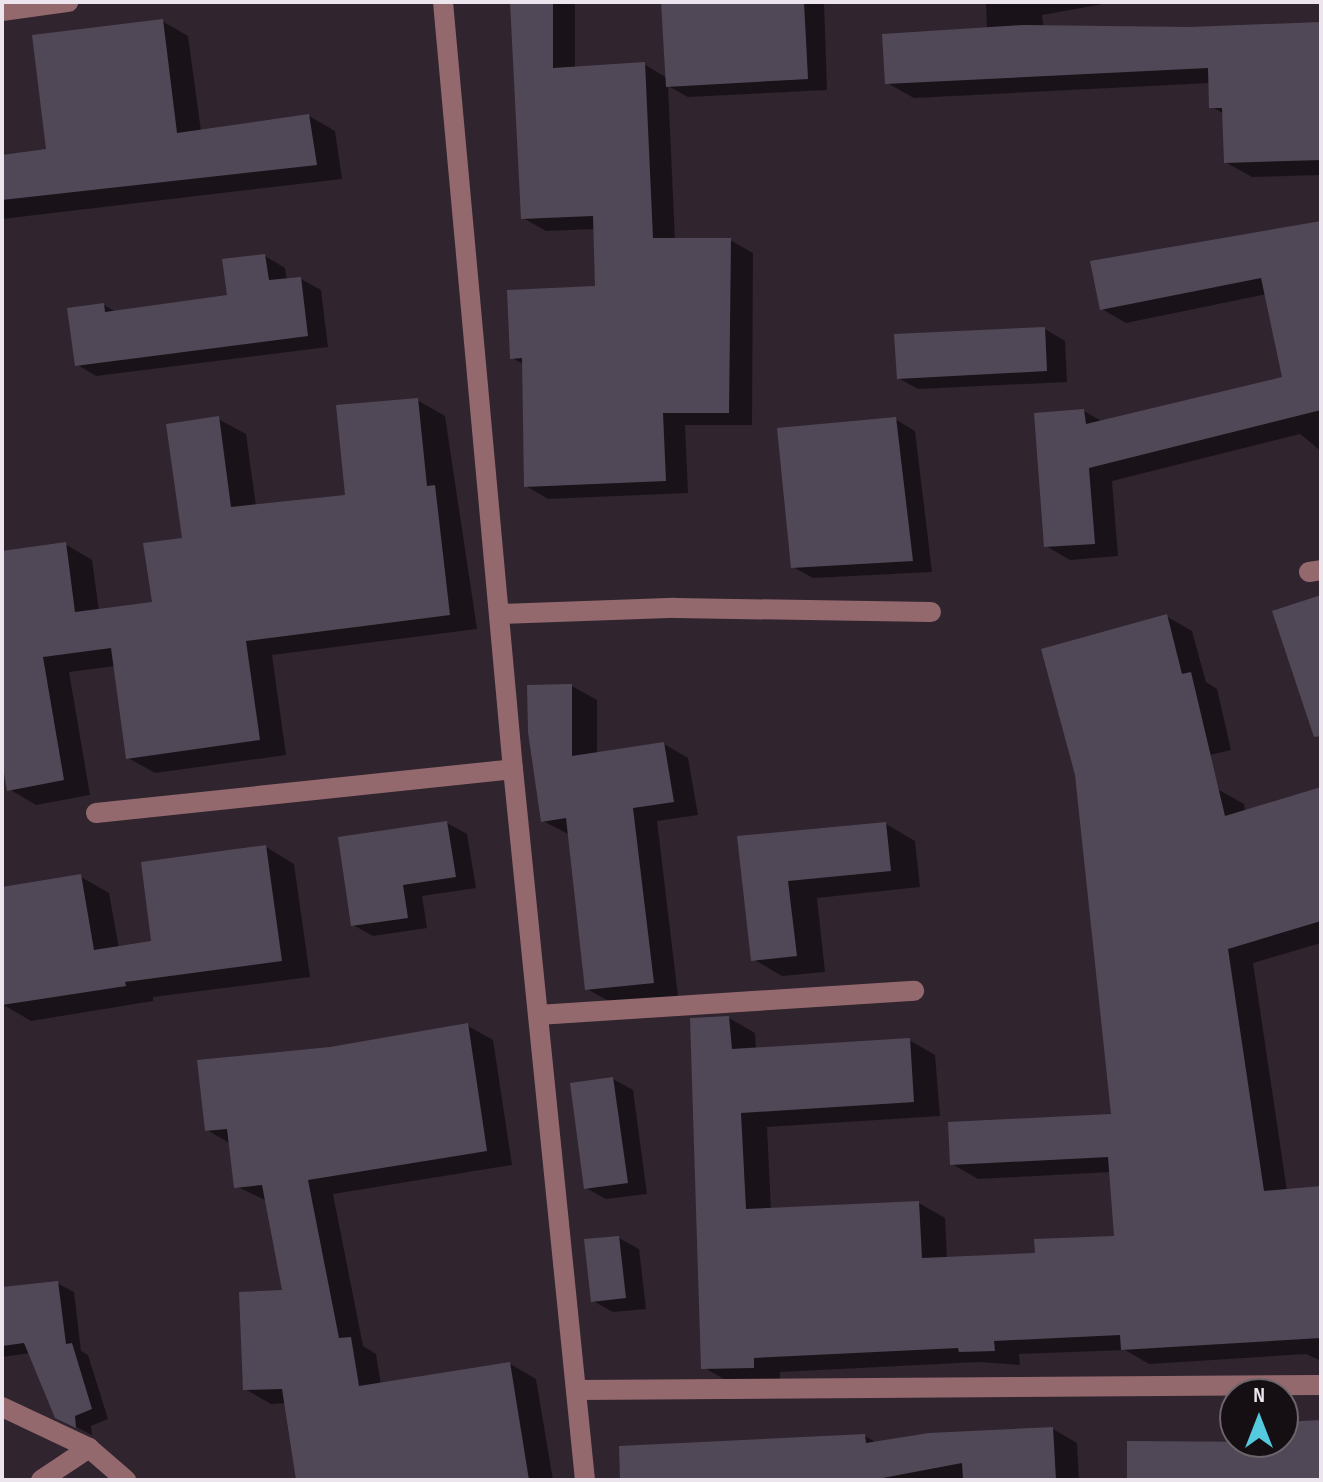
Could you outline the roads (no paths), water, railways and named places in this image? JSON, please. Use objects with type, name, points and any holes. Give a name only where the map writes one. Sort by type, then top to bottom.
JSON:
[{"type":"street","points":[[2,11],[68,2]]},
{"type":"street","points":[[443,2],[513,769],[585,1480]]},
{"type":"street","points":[[499,614],[675,608],[931,612]]},
{"type":"street","points":[[96,813],[513,769]]},
{"type":"street","points":[[538,1015],[914,991]]},
{"type":"street","points":[[577,1390],[1321,1385]]},
{"type":"street","points":[[2,1407],[89,1448],[126,1480]]},
{"type":"street","points":[[41,1480],[89,1448]]}]
